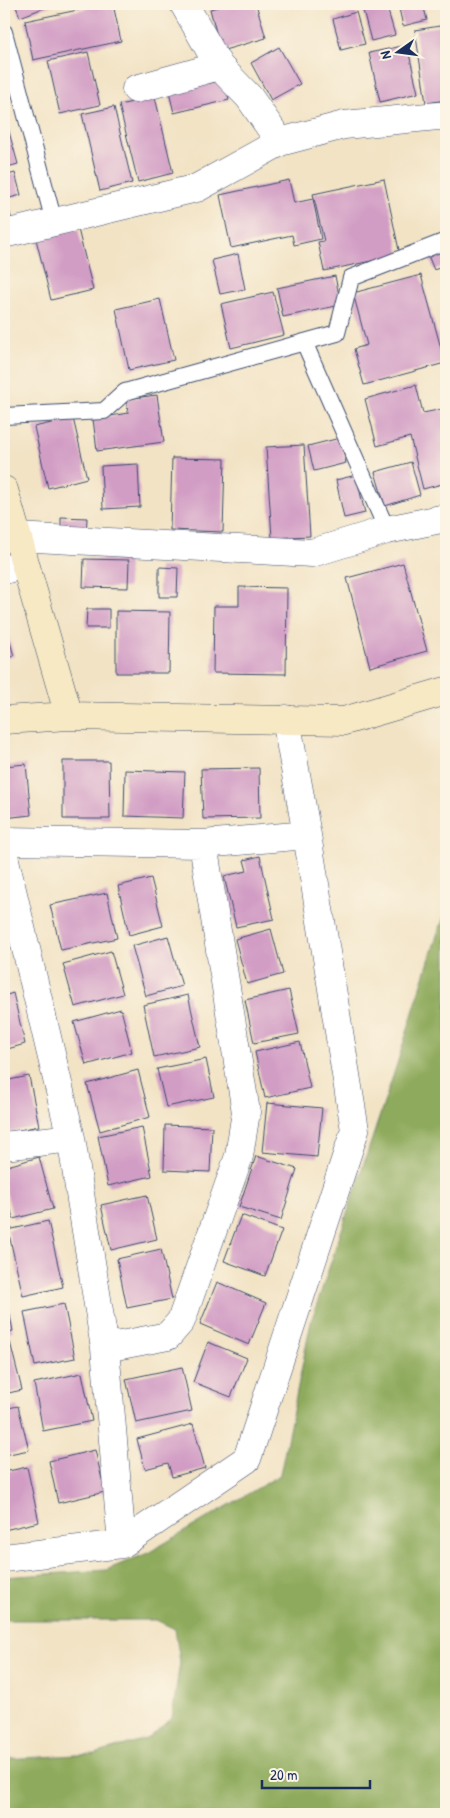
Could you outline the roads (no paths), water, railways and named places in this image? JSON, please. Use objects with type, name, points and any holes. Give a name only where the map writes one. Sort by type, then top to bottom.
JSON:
[{"type":"street","points":[[184,4],[219,66],[249,96],[280,142]]},
{"type":"street","points":[[136,89],[219,66]]},
{"type":"street","points":[[4,234],[197,188],[280,142],[344,125],[438,116],[446,117]]},
{"type":"street","points":[[4,490],[18,537],[14,567],[69,716]]},
{"type":"street","points":[[18,537],[312,553],[387,530],[446,518]]},
{"type":"street","points":[[4,720],[69,716],[344,720],[446,691]]},
{"type":"street","points":[[4,1558],[122,1544],[247,1459],[355,1130],[307,835],[286,719]]},
{"type":"street","points":[[4,841],[203,844],[307,835]]},
{"type":"street","points":[[105,1348],[168,1336],[180,1321],[240,1156],[246,1112],[203,844]]},
{"type":"street","points":[[4,856],[71,1138],[105,1348],[122,1544]]},
{"type":"street","points":[[4,1146],[71,1138]]},
{"type":"lane","points":[[4,32],[54,222]]},
{"type":"lane","points":[[4,416],[104,411],[125,392],[337,333],[351,278],[446,241]]},
{"type":"lane","points":[[304,342],[387,530]]}]
